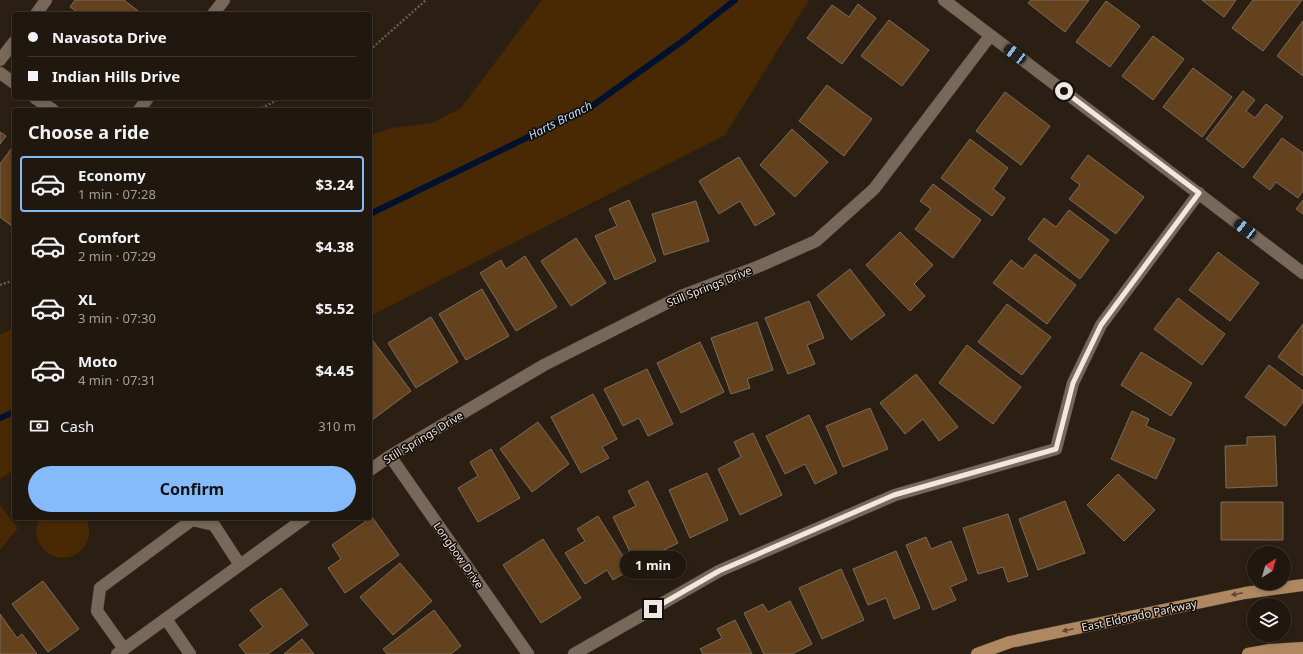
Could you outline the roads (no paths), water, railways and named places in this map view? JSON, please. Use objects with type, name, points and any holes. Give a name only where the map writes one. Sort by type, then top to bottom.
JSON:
[{"type":"main road","name":"East Eldorado Parkway","points":[[977,654],[1018,640],[1245,593],[1303,585]]},
{"type":"main road","points":[[1248,654],[1270,650],[1303,648]]},
{"type":"street","points":[[37,12],[46,0]]},
{"type":"street","points":[[215,12],[224,0]]},
{"type":"street","points":[[944,0],[1303,273]]},
{"type":"street","name":"Still Springs Drive","points":[[372,469],[390,456],[544,364],[681,296],[762,265],[816,241],[874,189],[990,36]]},
{"type":"street","points":[[0,60],[12,45]]},
{"type":"street","points":[[0,73],[12,82]]},
{"type":"street","points":[[39,100],[50,108]]},
{"type":"street","points":[[140,108],[146,100]]},
{"type":"street","points":[[574,654],[719,571],[894,495],[1056,449],[1073,383],[1101,325],[1199,193]]},
{"type":"street","name":"Longbow Drive","points":[[390,456],[528,654]]},
{"type":"street","points":[[240,565],[214,525],[192,520],[100,588],[96,611],[121,651],[166,619],[302,520]]},
{"type":"street","points":[[166,619],[190,654]]},
{"type":"waterway","name":"Harts Branch","points":[[372,213],[592,106],[684,40],[735,0]]},
{"type":"waterway","name":"Harts Branch","points":[[0,418],[12,413]]}]
